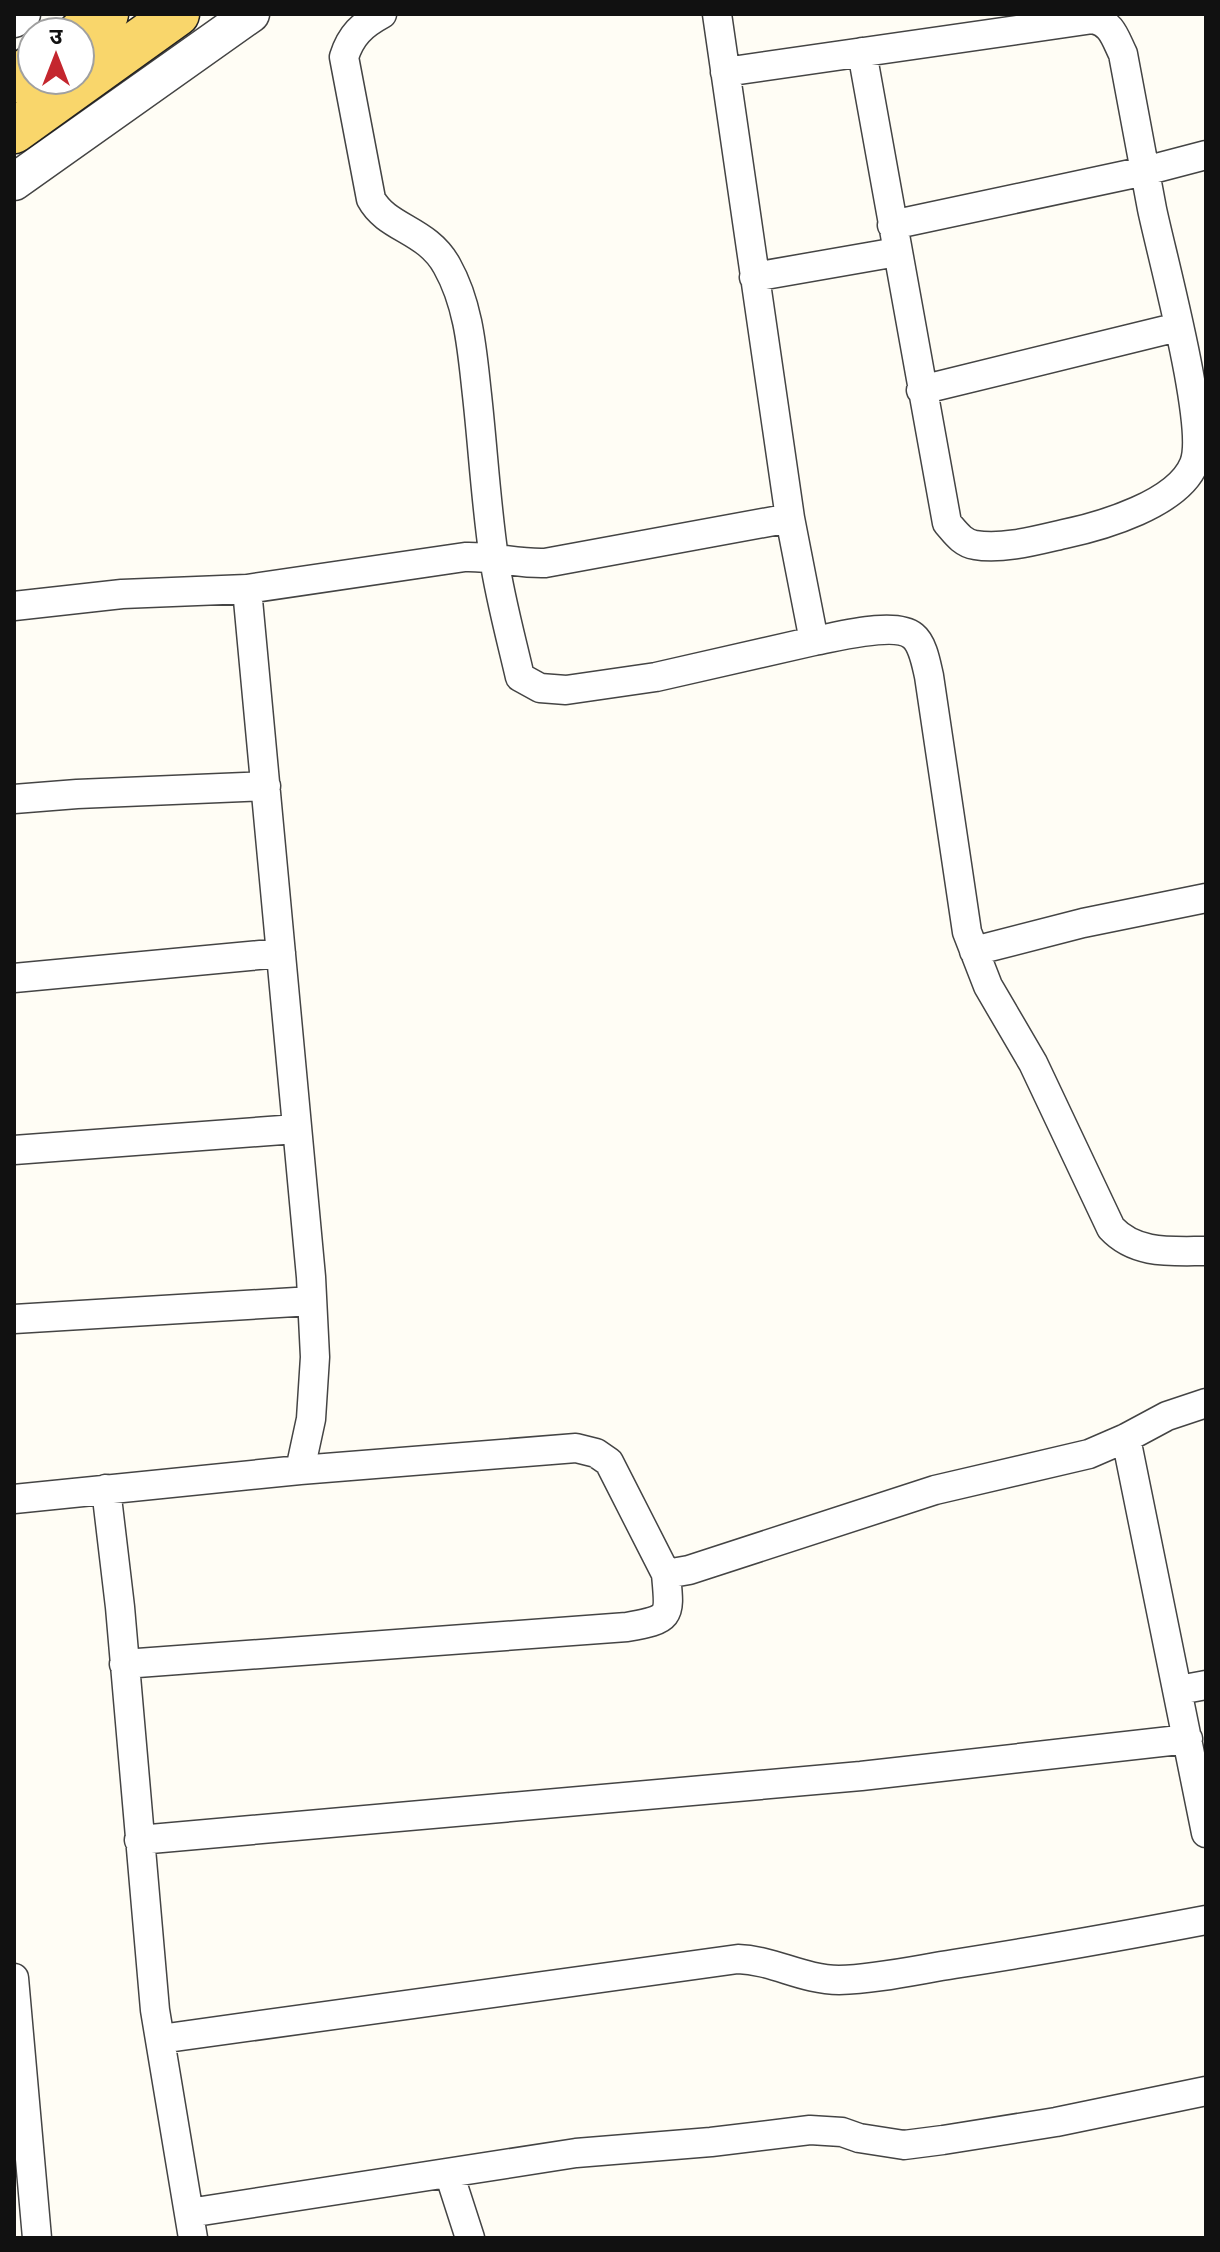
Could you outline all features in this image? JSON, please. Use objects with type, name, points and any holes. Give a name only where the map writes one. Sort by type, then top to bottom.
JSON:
[{"type":"main road","points":[[14,131],[177,14]]},
{"type":"street","points":[[14,19],[22,14]]},
{"type":"street","points":[[14,182],[251,14]]},
{"type":"street","points":[[382,14],[364,24],[350,40],[344,57],[371,199],[387,217],[417,233],[434,247],[446,264],[461,297],[473,352],[494,559],[520,677],[540,688],[566,690],[656,677],[814,641],[894,629],[912,635],[918,641],[929,676],[967,932],[988,986],[1033,1063],[1111,1228],[1128,1242],[1145,1249],[1206,1251]]},
{"type":"street","points":[[717,14],[790,518],[814,641]]},
{"type":"street","points":[[725,72],[862,52],[1093,19],[1104,21],[1123,54],[1198,443],[1194,465],[1164,497],[1124,517],[1065,534],[1001,545],[974,545],[960,539],[947,523],[862,52]]},
{"type":"street","points":[[754,277],[1206,155]]},
{"type":"street","points":[[921,390],[1178,327]]},
{"type":"street","points":[[14,606],[122,594],[247,589],[465,557],[518,564],[545,563],[790,518]]},
{"type":"street","points":[[247,589],[312,1301],[315,1357],[311,1419],[300,1470]]},
{"type":"street","points":[[14,799],[266,786]]},
{"type":"street","points":[[974,951],[1083,923],[1206,898]]},
{"type":"street","points":[[14,978],[281,953]]},
{"type":"street","points":[[14,1150],[296,1129]]},
{"type":"street","points":[[14,1319],[312,1301]]},
{"type":"street","points":[[666,1574],[689,1570],[935,1490],[1089,1454],[1167,1416],[1206,1403]]},
{"type":"street","points":[[1126,1438],[1192,1688],[1188,1739],[1206,1833]]},
{"type":"street","points":[[14,1499],[300,1470],[576,1448],[596,1453],[609,1462],[666,1574],[667,1613],[663,1618],[627,1627],[124,1664]]},
{"type":"street","points":[[106,1489],[160,2039],[191,2225],[449,2173],[576,2153],[810,2130],[842,2132],[904,2145],[1056,2122],[1206,2091]]},
{"type":"street","points":[[139,1840],[861,1776],[1188,1739]]},
{"type":"street","points":[[160,2039],[719,1960],[760,1959],[804,1976],[825,1980],[858,1978],[1022,1954],[1206,1920]]},
{"type":"street","points":[[14,1978],[37,2238]]},
{"type":"street","points":[[449,2173],[470,2238]]}]
